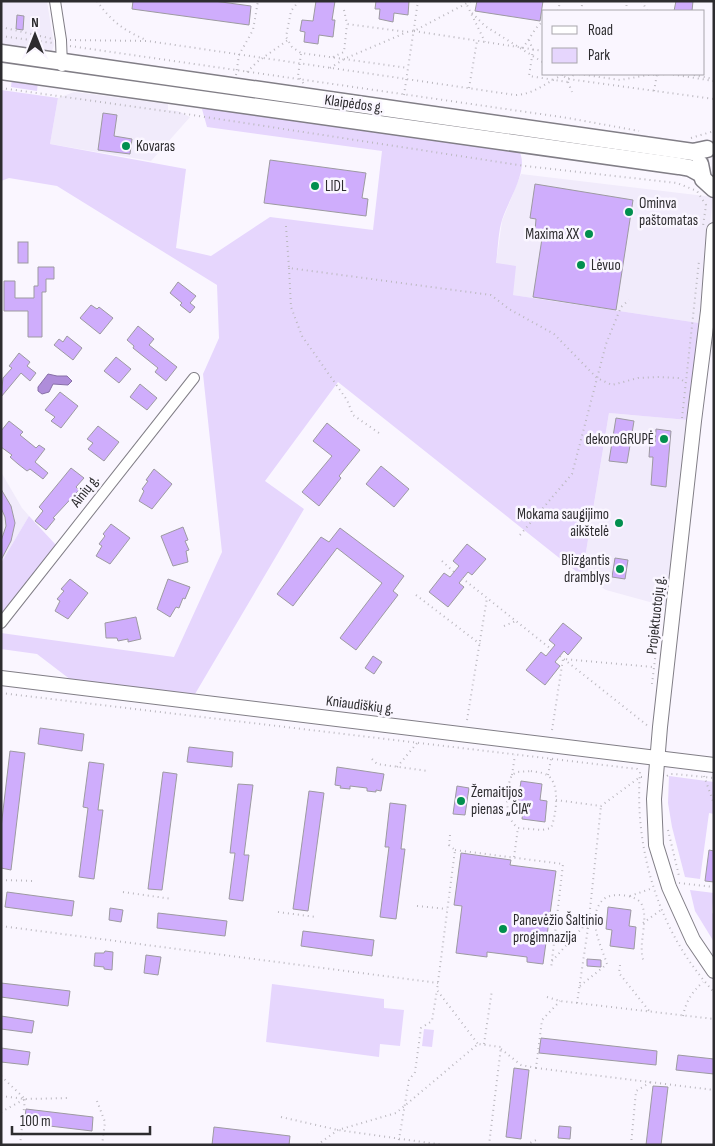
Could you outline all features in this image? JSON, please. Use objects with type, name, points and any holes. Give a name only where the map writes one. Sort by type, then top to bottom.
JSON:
[{"type":"highway","name":"Klaipėdos g.","points":[[1,53],[694,152],[710,147]]},
{"type":"highway","name":"Klaipėdos g.","points":[[1,72],[679,166],[690,168],[701,174]]},
{"type":"highway","points":[[207,100],[209,83]]},
{"type":"highway","name":"Klaipėdos g.","points":[[710,147],[700,164],[701,174],[706,183],[714,189]]},
{"type":"main road","name":"Projektuotojų g.","points":[[714,230],[708,311],[656,758],[654,822],[659,858],[669,887],[693,940],[714,971]]},
{"type":"main road","name":"Kniaudiškių g.","points":[[1,678],[714,765]]},
{"type":"street","points":[[54,1],[61,42],[62,80]]},
{"type":"street","name":"Ainių g.","points":[[1,623],[194,378]]},
{"type":"path","points":[[97,1],[108,16],[125,31],[148,41]]},
{"type":"path","points":[[239,55],[253,30],[258,1]]},
{"type":"path","points":[[300,1],[291,11],[286,37],[292,47],[301,53],[408,68]]},
{"type":"path","points":[[404,95],[418,1]]},
{"type":"path","points":[[414,31],[471,1]]},
{"type":"path","points":[[466,2],[485,42]]},
{"type":"path","points":[[581,10],[582,5]]},
{"type":"path","points":[[333,58],[344,52],[347,24],[344,10]]},
{"type":"path","points":[[472,13],[485,26],[542,62]]},
{"type":"path","points":[[522,48],[530,40],[538,24],[542,22]]},
{"type":"path","points":[[347,24],[407,32]]},
{"type":"path","points":[[1,27],[61,42],[148,41],[406,80],[522,95],[560,75]]},
{"type":"path","points":[[330,68],[344,59],[407,32],[414,31],[542,51]]},
{"type":"path","points":[[1,36],[61,42],[300,80],[559,116],[642,131]]},
{"type":"path","points":[[247,72],[256,62],[288,40]]},
{"type":"path","points":[[530,40],[533,50],[529,76],[714,99]]},
{"type":"path","points":[[468,88],[477,41]]},
{"type":"path","points":[[301,53],[298,76],[305,87]]},
{"type":"path","points":[[563,75],[568,80],[572,92]]},
{"type":"path","points":[[568,80],[576,75]]},
{"type":"path","points":[[584,75],[620,80],[650,75]]},
{"type":"path","points":[[654,91],[656,75]]},
{"type":"path","points":[[677,75],[714,80]]},
{"type":"path","points":[[698,75],[706,76],[714,80]]},
{"type":"path","points":[[314,88],[319,82]]},
{"type":"path","points":[[1,88],[525,166],[677,183],[697,191],[706,204]]},
{"type":"path","points":[[286,226],[291,306],[302,336],[347,400],[353,415],[379,433]]},
{"type":"path","points":[[290,268],[491,295],[509,309],[554,334],[597,378],[612,384],[638,378],[660,377],[679,378],[686,383]]},
{"type":"path","points":[[520,535],[572,474],[606,344],[621,307],[629,300]]},
{"type":"path","points":[[442,561],[454,572]]},
{"type":"path","points":[[462,578],[551,649]]},
{"type":"path","points":[[416,595],[480,644]]},
{"type":"path","points":[[467,720],[487,598]]},
{"type":"path","points":[[504,626],[516,621]]},
{"type":"path","points":[[560,656],[648,726]]},
{"type":"path","points":[[563,659],[654,667]]},
{"type":"path","points":[[552,730],[563,659]]},
{"type":"path","points":[[1,693],[637,769],[640,772],[640,777],[602,806],[556,800]]},
{"type":"path","points":[[397,767],[418,742]]},
{"type":"path","points":[[515,754],[507,802],[511,821],[518,828],[542,830],[551,828],[554,822],[556,800],[554,786],[548,775],[551,759]]},
{"type":"path","points":[[372,759],[377,764],[428,771]]},
{"type":"path","points":[[512,775],[517,772],[531,771],[548,775]]},
{"type":"path","points":[[666,779],[667,775],[670,774],[714,778]]},
{"type":"path","points":[[704,776],[714,804]]},
{"type":"path","points":[[504,787],[509,789]]},
{"type":"path","points":[[577,1003],[590,913],[602,806]]},
{"type":"path","points":[[514,857],[518,828]]},
{"type":"path","points":[[668,830],[682,888]]},
{"type":"path","points":[[450,835],[449,845],[455,850],[563,864],[551,969]]},
{"type":"path","points":[[398,1145],[409,1080],[416,1072],[421,1028],[432,1021],[455,850]]},
{"type":"path","points":[[1,880],[34,881]]},
{"type":"path","points":[[680,883],[714,887]]},
{"type":"path","points":[[628,897],[653,888]]},
{"type":"path","points":[[123,892],[172,899]]},
{"type":"path","points":[[580,986],[607,964],[597,934],[596,913],[601,901],[605,898],[611,896],[628,897],[639,901],[642,906],[641,956],[644,962]]},
{"type":"path","points":[[417,906],[447,910]]},
{"type":"path","points":[[643,922],[661,910]]},
{"type":"path","points":[[278,912],[316,918]]},
{"type":"path","points":[[590,913],[596,913]]},
{"type":"path","points":[[557,924],[588,928]]},
{"type":"path","points":[[1,926],[438,983]]},
{"type":"path","points":[[552,961],[582,927]]},
{"type":"path","points":[[620,965],[619,974],[650,1012]]},
{"type":"path","points":[[682,1016],[692,992],[704,981]]},
{"type":"path","points":[[437,990],[478,1044]]},
{"type":"path","points":[[484,1044],[492,990]]},
{"type":"path","points":[[547,997],[560,1001],[714,1019]]},
{"type":"path","points":[[536,1068],[542,1020],[560,1001]]},
{"type":"path","points":[[317,1145],[338,1130],[396,1113],[478,1044],[500,1047],[500,1049],[521,1065],[536,1068],[714,1090]]},
{"type":"path","points":[[489,1145],[500,1049]]},
{"type":"path","points":[[1,1076],[25,1100]]},
{"type":"path","points":[[631,1145],[636,1091],[651,1082]]},
{"type":"path","points":[[1,1096],[25,1100],[70,1098]]},
{"type":"path","points":[[1,1112],[25,1100]]},
{"type":"path","points":[[20,1145],[25,1100]]},
{"type":"path","points":[[97,1101],[105,1122],[102,1145]]},
{"type":"path","points":[[282,1116],[338,1130],[444,1145]]},
{"type":"path","points":[[526,1145],[538,1139]]},
{"type":"shaded area","points":[[1,1],[47,1],[54,45],[51,54],[1,48]]},
{"type":"shaded area","points":[[74,92],[168,104],[168,110],[178,111],[190,117],[151,161],[50,144],[58,98]]},
{"type":"shaded area","points":[[521,174],[713,197],[699,323],[513,295],[496,264],[502,221]]},
{"type":"shaded area","points":[[48,374],[67,376],[72,381],[68,385],[53,384],[49,392],[42,394],[38,391],[38,387]]},
{"type":"shaded area","points":[[609,413],[688,420],[668,607],[606,590],[582,576]]},
{"type":"shaded area","points":[[1,472],[22,508],[29,516],[1,563]]},
{"type":"green space","points":[[12,78],[38,82],[37,91],[11,87]]},
{"type":"green space","points":[[1,90],[58,98],[50,144],[186,169],[176,248],[211,256],[270,217],[373,230],[382,151],[207,127],[202,109],[214,108],[518,149],[522,165],[517,184],[502,220],[496,263],[516,266],[513,295],[699,323],[688,420],[609,413],[582,576],[338,382],[265,481],[304,509],[195,694],[71,680],[37,654],[1,649],[1,633],[174,657],[222,552],[203,374],[219,338],[217,285],[57,186],[9,178],[1,181]]},
{"type":"green space","points":[[29,516],[56,545],[1,614],[1,563]]},
{"type":"green space","points":[[669,776],[714,782],[714,814],[709,813],[700,879],[685,877],[668,803]]},
{"type":"green space","points":[[690,890],[714,893],[712,913],[714,914],[714,942],[695,911]]},
{"type":"green space","points":[[272,984],[384,999],[384,1008],[404,1010],[400,1046],[380,1044],[379,1057],[266,1042]]},
{"type":"green space","points":[[424,1029],[434,1030],[432,1047],[422,1046]]},
{"type":"building","points":[[133,1],[214,1],[251,6],[249,25],[132,9]]},
{"type":"building","points":[[316,1],[335,1],[332,20],[335,20],[333,37],[319,35],[318,44],[304,42],[305,32],[300,31],[302,20],[313,21]]},
{"type":"building","points":[[376,1],[409,1],[408,15],[394,13],[393,22],[379,19],[380,9],[375,9]]},
{"type":"building","points":[[477,1],[543,1],[540,21],[475,11]]},
{"type":"building","points":[[676,1],[693,1],[692,10],[674,10]]},
{"type":"building","points":[[17,15],[24,16],[23,30],[16,29]]},
{"type":"building","points":[[103,113],[117,115],[114,136],[132,139],[130,154],[98,150]]},
{"type":"building","name":"LIDL","points":[[270,160],[366,173],[362,198],[368,199],[366,216],[264,203]]},
{"type":"building","name":"Lėvuo","points":[[535,184],[633,200],[616,310],[533,297],[543,232],[535,231],[536,219],[530,218]]},
{"type":"building","points":[[18,242],[28,242],[28,263],[18,263]]},
{"type":"building","points":[[38,267],[54,267],[54,279],[46,279],[46,292],[42,292],[42,337],[28,337],[28,311],[4,311],[4,281],[15,281],[15,298],[34,298],[34,286],[38,286]]},
{"type":"building","points":[[178,282],[196,296],[190,303],[195,307],[190,313],[170,293]]},
{"type":"building","points":[[91,305],[97,309],[99,307],[113,318],[100,334],[80,318]]},
{"type":"building","points":[[138,326],[154,339],[149,345],[177,367],[166,381],[155,372],[158,368],[133,348],[134,346],[127,340]]},
{"type":"building","points":[[67,336],[82,348],[73,360],[54,345],[59,339],[63,342]]},
{"type":"building","points":[[19,353],[30,362],[27,366],[36,373],[30,381],[21,373],[1,397],[3,378],[12,368],[9,366]]},
{"type":"building","points":[[116,357],[131,369],[119,383],[104,371]]},
{"type":"building","points":[[140,384],[157,398],[147,410],[130,397]]},
{"type":"building","points":[[60,392],[78,406],[61,428],[51,421],[55,417],[45,410]]},
{"type":"building","points":[[616,418],[634,421],[627,463],[609,461]]},
{"type":"building","points":[[9,421],[23,432],[20,435],[36,448],[39,445],[45,449],[35,462],[48,473],[43,479],[30,469],[27,471],[10,457],[12,455],[1,447],[1,431]]},
{"type":"building","points":[[327,423],[360,450],[339,476],[341,478],[319,506],[302,492],[332,456],[313,441]]},
{"type":"building","points":[[98,426],[119,442],[104,461],[88,449],[93,443],[87,439]]},
{"type":"building","points":[[656,429],[671,431],[666,487],[651,485],[653,457],[649,457],[650,443],[655,444]]},
{"type":"building","points":[[381,466],[409,489],[394,507],[366,484]]},
{"type":"building","points":[[71,468],[84,478],[76,487],[79,490],[53,518],[55,519],[46,530],[35,521],[43,511],[39,507]]},
{"type":"building","points":[[154,469],[172,484],[152,509],[139,501],[144,491],[142,489],[148,481],[146,480]]},
{"type":"building","points":[[1,489],[11,506],[15,523],[11,541],[1,560],[1,541],[6,526],[1,508]]},
{"type":"building","points":[[111,524],[130,538],[110,564],[96,556],[102,546],[99,544],[105,536],[103,534]]},
{"type":"building","points":[[183,527],[188,540],[185,541],[189,550],[186,551],[188,562],[173,566],[161,536]]},
{"type":"building","points":[[340,528],[404,576],[393,591],[398,595],[356,650],[340,638],[382,583],[337,548],[293,606],[277,594],[321,537],[329,542]]},
{"type":"building","points":[[467,544],[486,559],[472,575],[468,572],[459,583],[464,587],[448,607],[429,592],[444,573],[450,577],[459,566],[453,561]]},
{"type":"building","name":"Blizgantis dramblys","points":[[615,558],[628,560],[625,579],[612,577]]},
{"type":"building","points":[[70,579],[88,593],[68,619],[55,611],[60,601],[57,599],[64,591],[61,589]]},
{"type":"building","points":[[168,579],[190,587],[179,608],[176,607],[170,617],[157,609]]},
{"type":"building","points":[[136,617],[141,639],[128,642],[128,639],[118,641],[117,638],[106,638],[105,623]]},
{"type":"building","points":[[563,623],[582,638],[568,655],[564,651],[555,662],[560,666],[545,685],[526,670],[541,652],[546,656],[555,645],[549,640]]},
{"type":"building","points":[[373,656],[382,662],[374,674],[365,668]]},
{"type":"building","points":[[40,728],[84,734],[82,751],[38,744]]},
{"type":"building","points":[[189,747],[233,752],[232,767],[187,762]]},
{"type":"building","points":[[10,751],[25,753],[11,870],[1,868],[1,828]]},
{"type":"building","points":[[89,762],[104,764],[98,810],[103,810],[94,879],[79,877],[88,808],[83,807]]},
{"type":"building","points":[[337,767],[384,774],[381,791],[367,791],[367,788],[350,786],[350,789],[340,788],[341,786],[335,785]]},
{"type":"building","points":[[163,772],[177,774],[162,890],[148,889]]},
{"type":"building","points":[[521,781],[542,784],[540,800],[547,801],[545,822],[522,819],[524,803],[518,802]]},
{"type":"building","points":[[238,784],[253,785],[244,855],[249,855],[243,901],[229,899],[235,853],[230,853]]},
{"type":"building","name":"Žemaitijos pienas „ČIA“","points":[[457,786],[469,788],[465,815],[453,814]]},
{"type":"building","points":[[309,791],[324,793],[308,911],[293,909]]},
{"type":"building","points":[[390,803],[406,805],[401,849],[405,849],[396,919],[380,917],[389,847],[385,847]]},
{"type":"building","points":[[709,850],[714,851],[714,882],[705,881]]},
{"type":"building","name":"Panevėžio Šaltinio progimnazija","points":[[461,853],[511,860],[510,865],[556,871],[543,964],[527,962],[527,957],[487,952],[487,957],[456,953],[462,906],[454,905]]},
{"type":"building","points":[[7,892],[74,901],[72,916],[5,907]]},
{"type":"building","points":[[608,907],[631,910],[629,926],[636,927],[634,949],[610,946],[612,930],[606,929]]},
{"type":"building","points":[[110,908],[123,910],[121,922],[109,920]]},
{"type":"building","points":[[158,913],[227,921],[225,936],[157,928]]},
{"type":"building","points":[[303,931],[374,940],[372,956],[301,946]]},
{"type":"building","points":[[105,951],[113,952],[112,970],[94,966],[95,953],[104,953]]},
{"type":"building","points":[[146,955],[161,957],[158,975],[144,973]]},
{"type":"building","points":[[587,959],[601,960],[601,967],[587,966]]},
{"type":"building","points":[[1,983],[70,991],[68,1006],[1,997]]},
{"type":"building","points":[[1,1016],[34,1021],[32,1033],[1,1029]]},
{"type":"building","points":[[541,1038],[657,1051],[656,1065],[539,1053]]},
{"type":"building","points":[[1,1048],[30,1052],[28,1065],[1,1062]]},
{"type":"building","points":[[678,1055],[714,1059],[714,1074],[676,1070]]},
{"type":"building","points":[[514,1068],[529,1070],[521,1139],[506,1137]]},
{"type":"building","points":[[653,1086],[668,1087],[661,1145],[646,1145]]},
{"type":"building","points":[[26,1109],[93,1117],[92,1131],[24,1123]]},
{"type":"building","points":[[559,1126],[571,1127],[570,1139],[558,1138]]},
{"type":"building","points":[[214,1127],[290,1136],[289,1145],[212,1145]]},
{"type":"place","name":"Kovaras","points":[[126,146]]},
{"type":"place","name":"LIDL","points":[[315,186]]},
{"type":"place","name":"Ominva paštomatas","points":[[629,212]]},
{"type":"place","name":"Maxima XX","points":[[589,234]]},
{"type":"place","name":"Lėvuo","points":[[581,265]]},
{"type":"place","name":"dekoroGRUPĖ","points":[[664,439]]},
{"type":"place","name":"Mokama saugijimo aikštelė","points":[[619,523]]},
{"type":"place","name":"Blizgantis dramblys","points":[[620,569]]},
{"type":"place","name":"Žemaitijos pienas „ČIA“","points":[[461,801]]},
{"type":"place","name":"Panevėžio Šaltinio progimnazija","points":[[503,929]]}]
